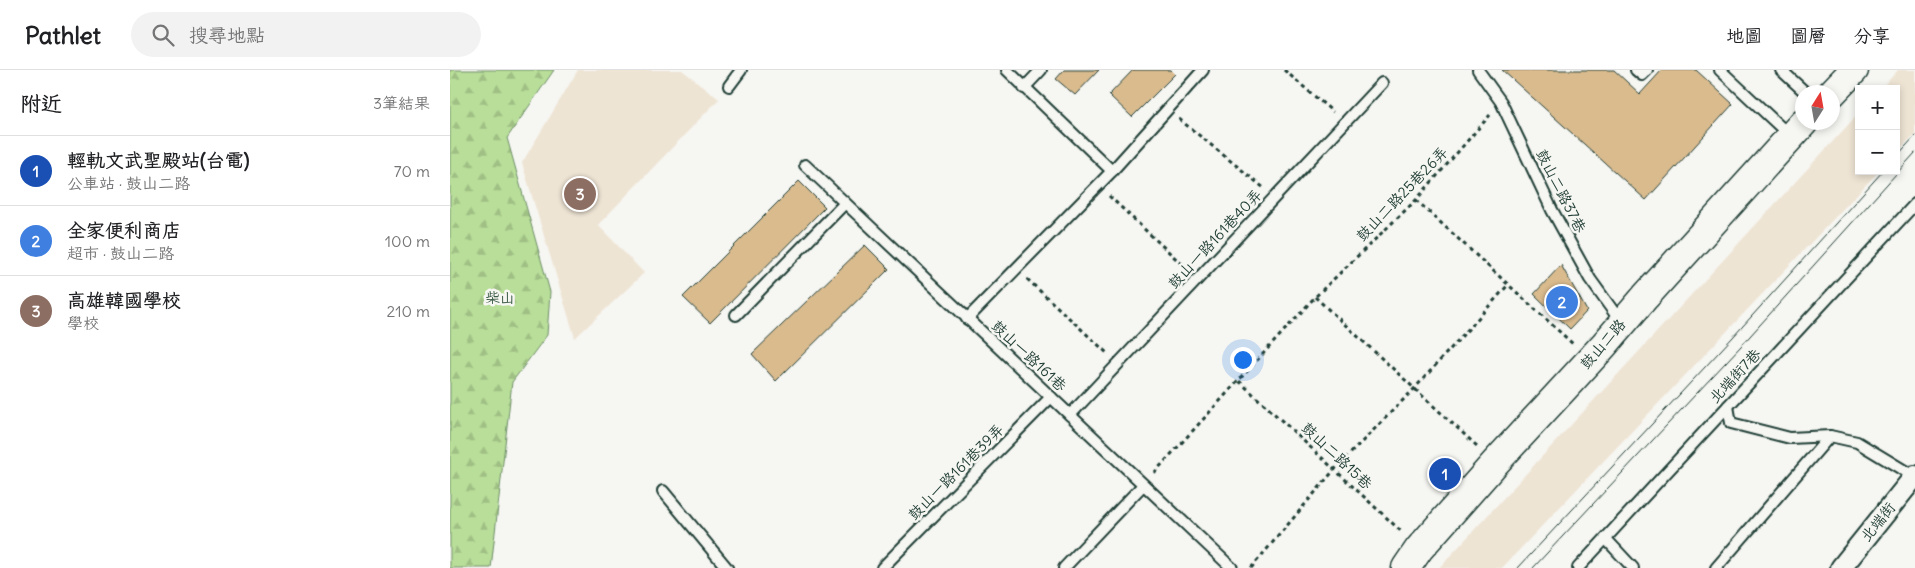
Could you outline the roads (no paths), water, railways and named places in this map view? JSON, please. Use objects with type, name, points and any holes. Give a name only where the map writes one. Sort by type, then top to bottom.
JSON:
[{"type":"street","points":[[1839,85],[1854,70]]},
{"type":"street","name":"鼓山二路","points":[[1412,558],[1495,463],[1796,130]]},
{"type":"street","name":"北端街","points":[[1848,565],[1915,477]]},
{"type":"lane","points":[[729,86],[741,70]]},
{"type":"lane","points":[[1007,70],[1112,171]]},
{"type":"lane","points":[[1024,88],[1041,70]]},
{"type":"lane","points":[[968,318],[1112,171],[1203,70]]},
{"type":"lane","name":"鼓山二路37巷","points":[[1478,70],[1501,102],[1552,210],[1590,279],[1622,323]]},
{"type":"lane","points":[[1636,70],[1642,75],[1647,70]]},
{"type":"lane","points":[[1720,70],[1795,127]]},
{"type":"lane","points":[[1781,70],[1797,85]]},
{"type":"lane","name":"鼓山一路161巷40弄","points":[[1070,415],[1382,83]]},
{"type":"lane","name":"鼓山一路161巷","points":[[805,165],[1232,568]]},
{"type":"lane","points":[[736,315],[845,202]]},
{"type":"lane","name":"北端街7巷","points":[[1578,568],[1915,204]]},
{"type":"lane","name":"鼓山一路161巷39弄","points":[[887,566],[1051,397]]},
{"type":"lane","points":[[1728,406],[1730,423],[1790,438],[1830,436],[1857,442],[1915,477]]},
{"type":"lane","points":[[1716,568],[1830,436]]},
{"type":"lane","points":[[1064,568],[1144,484]]},
{"type":"lane","points":[[664,491],[727,568]]},
{"type":"lane","points":[[1606,539],[1633,568]]},
{"type":"tram line","points":[[1900,153],[1915,136]]},
{"type":"tram line","points":[[1533,568],[1741,346],[1915,153]]},
{"type":"tram line","points":[[1518,568],[1733,337],[1879,175]]},
{"type":"place","name":"高雄韓國學校","points":[[580,194]]},
{"type":"place","name":"全家便利商店","points":[[1562,302]]},
{"type":"place","name":"輕軌文武聖殿站(台電)","points":[[1445,474]]},
{"type":"park label","name":"柴山","points":[[500,298]]}]
